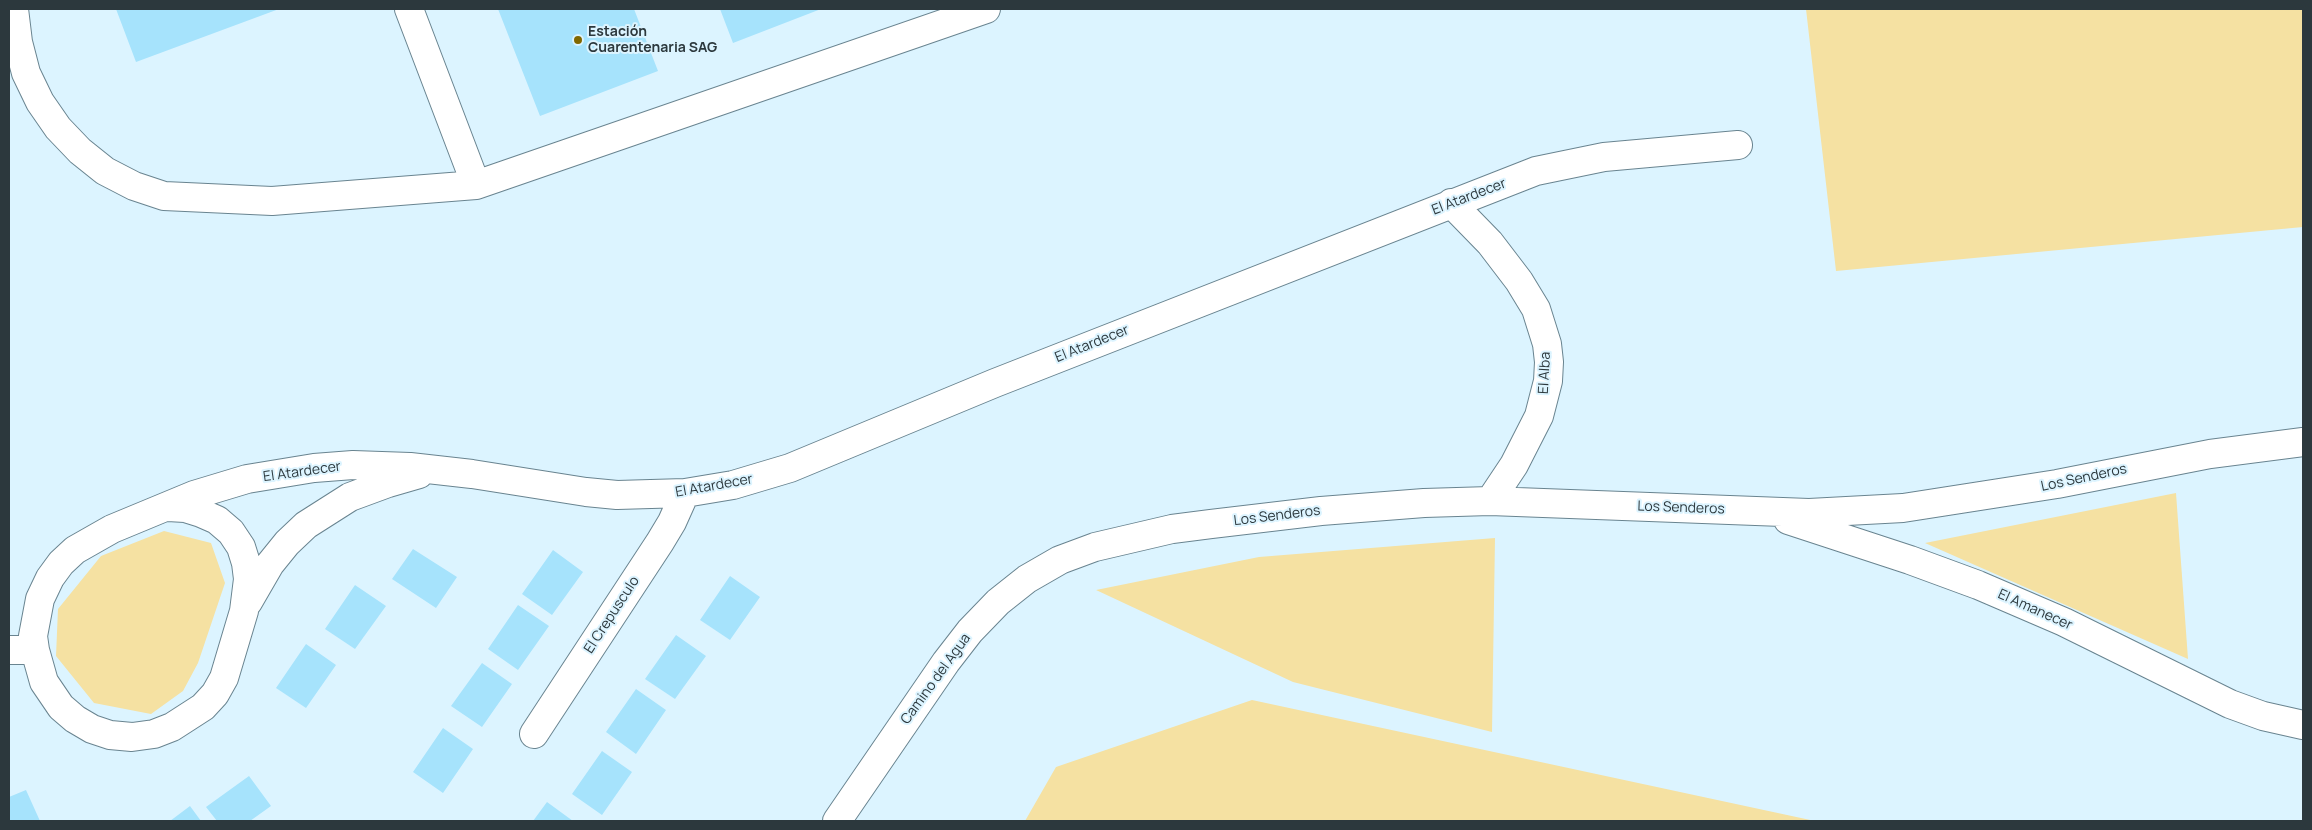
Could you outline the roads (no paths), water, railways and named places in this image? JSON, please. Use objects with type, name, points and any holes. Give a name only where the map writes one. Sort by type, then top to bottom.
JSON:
[{"type":"street","points":[[14,9],[20,50],[26,73],[40,102],[58,128],[80,151],[106,171],[134,186],[164,196],[272,200],[476,185],[986,9]]},
{"type":"street","points":[[409,9],[476,185]]},
{"type":"street","name":"El Atardecer","points":[[168,507],[185,508],[201,513],[217,520],[231,532],[241,547],[246,563],[248,579],[244,611],[224,678],[215,694],[203,708],[189,718],[154,734],[132,737],[110,735],[92,729],[75,719],[61,707],[50,693],[40,672],[22,650],[34,620],[40,598],[50,578],[61,563],[75,550],[112,529],[220,486],[314,468],[382,465],[440,470],[586,492],[651,495],[685,493],[733,485],[790,468],[995,382],[1451,203],[1556,165],[1604,157],[1738,145]]},
{"type":"street","name":"El Alba","points":[[1451,203],[1490,244],[1519,281],[1536,309],[1547,344],[1549,362],[1548,381],[1539,416],[1514,465],[1490,501]]},
{"type":"street","name":"Los Senderos","points":[[1060,560],[1095,547],[1134,537],[1211,524],[1321,511],[1424,503],[1490,501],[1760,511],[1858,511],[1930,504],[2057,484],[2129,468],[2210,454],[2303,442]]},
{"type":"street","name":"El Atardecer","points":[[244,611],[270,564],[287,543],[314,520],[350,497],[388,482],[440,470]]},
{"type":"street","name":"El Crepusculo","points":[[534,734],[660,542],[672,522],[685,493]]},
{"type":"street","name":"El Amanecer","points":[[1760,511],[1910,560],[1978,585],[2064,622],[2230,704],[2263,716],[2303,725]]},
{"type":"street","name":"Camino del Agua","points":[[837,821],[946,662],[970,631],[998,602],[1027,579],[1060,560]]},
{"type":"place","name":"Estación Cuarentenaria SAG","points":[[578,40]]}]
